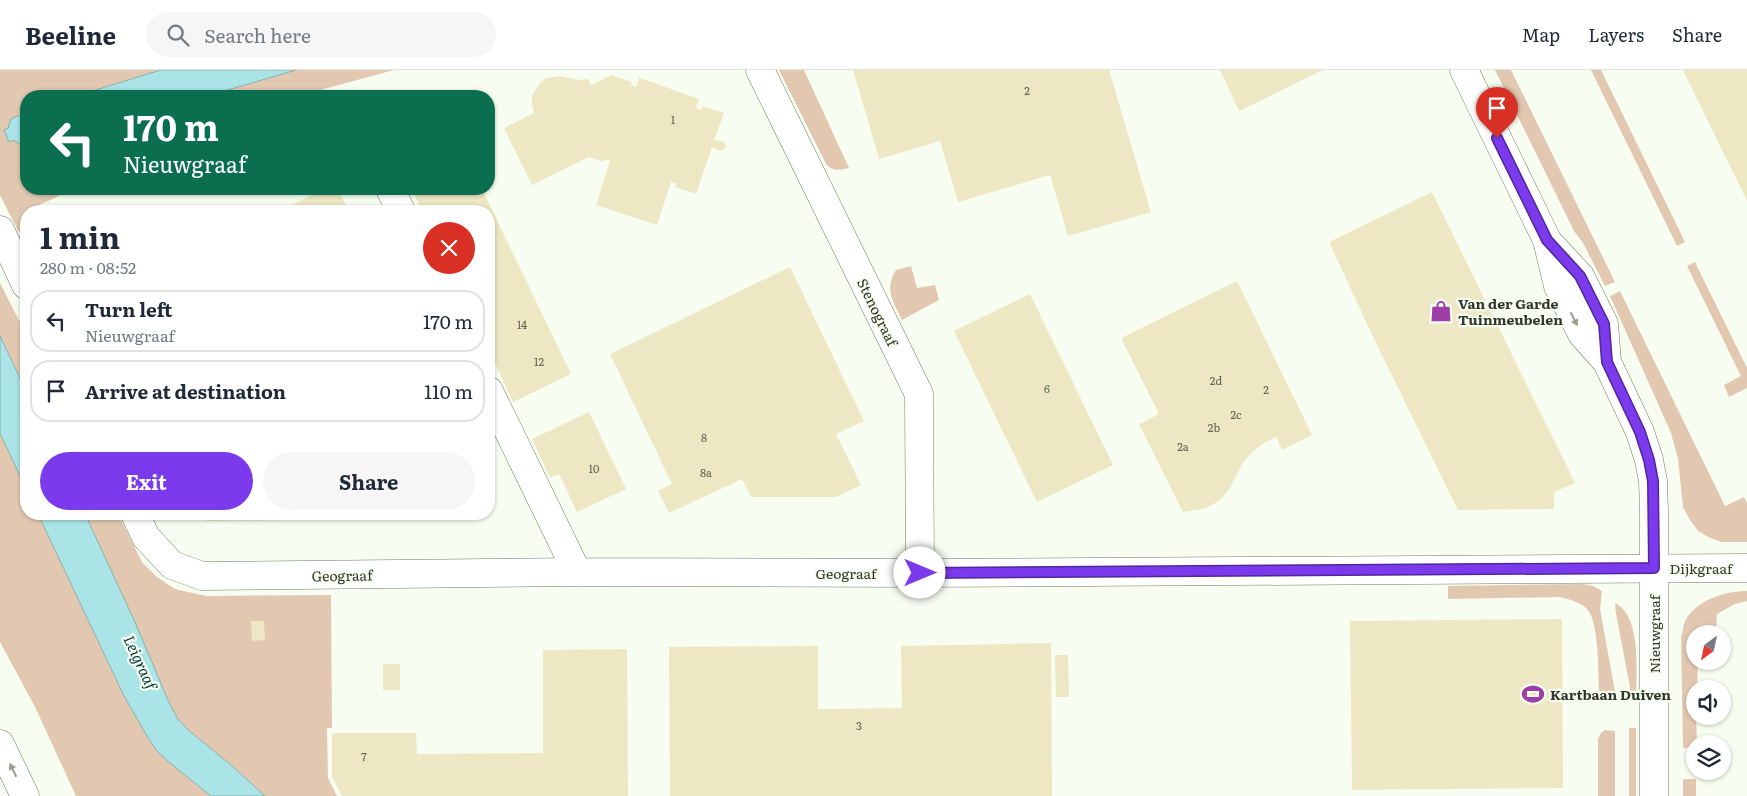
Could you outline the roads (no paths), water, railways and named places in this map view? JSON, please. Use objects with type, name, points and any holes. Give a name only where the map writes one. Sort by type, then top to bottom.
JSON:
[{"type":"main road","name":"Stenograaf","points":[[760,70],[919,394],[920,573]]},
{"type":"main road","name":"Nieuwgraaf","points":[[1464,70],[1547,240],[1558,286],[1582,334],[1607,362],[1640,432],[1649,460],[1653,481],[1654,796]]},
{"type":"main road","points":[[0,230],[20,272]]},
{"type":"main road","points":[[495,403],[577,572]]},
{"type":"main road","name":"Geograaf","points":[[138,520],[146,537],[172,565],[202,576],[577,572],[920,573],[1654,568]]},
{"type":"main road","name":"Dijkgraaf","points":[[1654,568],[1747,568]]},
{"type":"main road","points":[[0,744],[26,796]]},
{"type":"water","points":[[161,70],[296,70],[228,90],[96,90]]},
{"type":"water","points":[[20,115],[20,144],[13,140],[9,142],[4,130],[8,128],[11,119]]},
{"type":"water","points":[[0,336],[20,378],[20,476],[0,433]]},
{"type":"water","name":"Leigraaf","points":[[41,520],[88,520],[177,718],[187,729],[265,796],[211,796],[157,751],[124,696]]},
{"type":"place","name":"Van der Garde Tuinmeubelen","points":[[1441,311]]},
{"type":"place","name":"Kartbaan Duiven","points":[[1533,694]]}]
